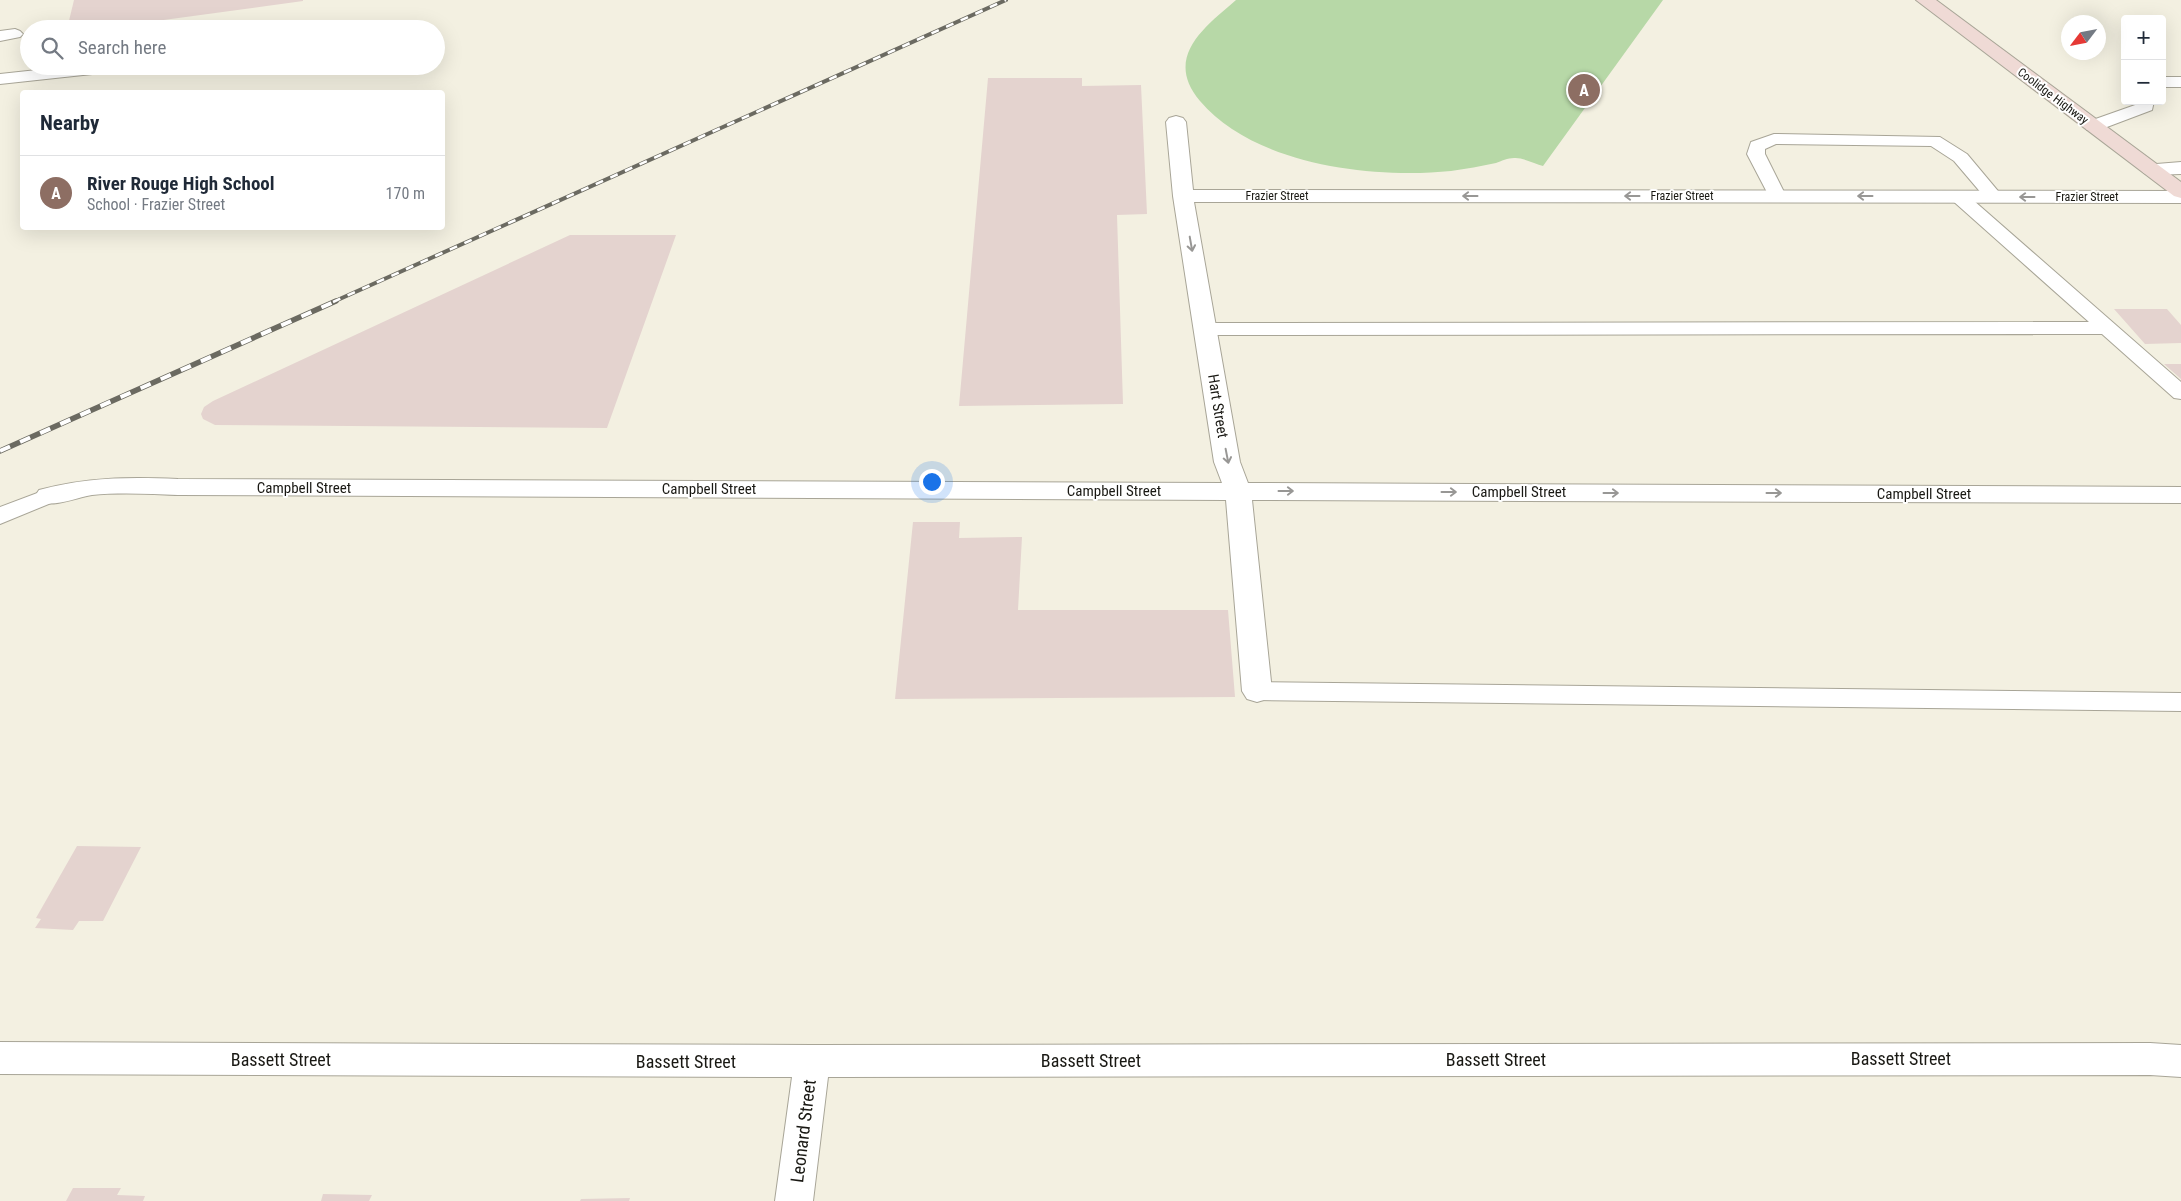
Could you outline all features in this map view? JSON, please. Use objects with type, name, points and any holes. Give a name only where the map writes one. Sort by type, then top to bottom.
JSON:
[{"type":"main road","name":"Coolidge Highway","points":[[1925,0],[2181,192]]},
{"type":"street","name":"Hart Street","points":[[1176,122],[1182,196],[1228,462],[1238,491],[1257,691]]},
{"type":"street","points":[[2151,169],[2181,168]]},
{"type":"street","name":"Frazier Street","points":[[1182,196],[2181,197]]},
{"type":"street","name":"Campbell Street","points":[[48,496],[92,487],[127,485],[178,488],[2181,495]]},
{"type":"street","name":"Bassett Street","points":[[0,1058],[812,1061],[1780,1058],[2140,1059],[2181,1061]]},
{"type":"street","name":"Leonard Street","points":[[794,1201],[812,1061]]},
{"type":"lane","points":[[0,79],[37,75]]},
{"type":"lane","points":[[2166,82],[2181,82]]},
{"type":"lane","points":[[2093,126],[2146,107],[2146,105]]},
{"type":"lane","points":[[1777,196],[1756,154],[1757,146],[1774,139],[1934,141],[1951,148],[1962,158],[1994,197]]},
{"type":"lane","points":[[1959,196],[2181,393]]},
{"type":"lane","points":[[1205,329],[2108,328]]},
{"type":"lane","points":[[0,516],[48,496]]},
{"type":"lane","points":[[1257,691],[2181,702]]},
{"type":"green space","points":[[1236,0],[1663,0],[1543,166],[1514,158],[1451,171],[1420,173],[1352,169],[1316,163],[1283,153],[1251,140],[1223,123],[1200,101],[1190,85],[1186,70],[1187,57],[1192,44],[1201,32]]},
{"type":"building","points":[[74,0],[303,0],[163,20],[69,20]]},
{"type":"building","points":[[988,78],[1082,78],[1082,86],[1141,85],[1147,214],[1117,215],[1123,404],[959,406]]},
{"type":"building","points":[[570,235],[676,235],[607,428],[215,425],[203,419],[201,414],[204,407],[213,401]]},
{"type":"building","points":[[2114,309],[2167,309],[2181,325],[2181,343],[2145,344]]},
{"type":"building","points":[[2164,364],[2181,364],[2181,379]]},
{"type":"building","points":[[913,522],[960,522],[959,538],[1022,537],[1018,610],[1228,610],[1235,697],[895,699]]},
{"type":"building","points":[[77,846],[141,847],[103,921],[79,921],[73,930],[35,928],[41,919],[36,918]]},
{"type":"building","points":[[73,1188],[121,1188],[117,1195],[145,1196],[143,1201],[66,1201]]},
{"type":"building","points":[[323,1194],[372,1195],[369,1201],[321,1201]]},
{"type":"building","points":[[630,1198],[629,1201],[580,1201],[581,1199]]},
{"type":"railway","points":[[333,302],[1006,0]]},
{"type":"railway","points":[[0,451],[336,301]]},
{"type":"place","name":"River Rouge High School","points":[[1584,90]]}]
